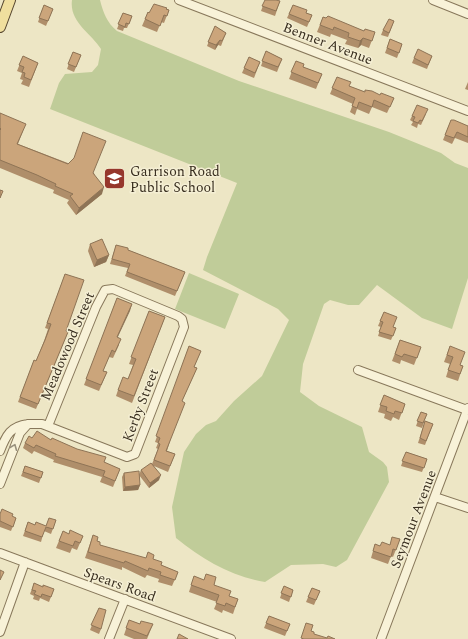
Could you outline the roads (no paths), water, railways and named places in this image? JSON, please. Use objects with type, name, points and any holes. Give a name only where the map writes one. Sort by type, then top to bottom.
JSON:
[{"type":"main road","points":[[0,27],[10,0]]},
{"type":"street","name":"Benner Avenue","points":[[179,0],[468,111]]},
{"type":"street","points":[[433,0],[468,14]]},
{"type":"street","name":"Meadowood Street","points":[[48,426],[96,307],[105,290],[114,289],[178,316],[183,323]]},
{"type":"street","name":"Kerby Street","points":[[28,424],[37,423],[48,426],[127,457],[135,454],[184,327],[183,323]]},
{"type":"street","points":[[358,370],[468,409]]},
{"type":"street","name":"Seymour Avenue","points":[[381,639],[468,409]]},
{"type":"street","points":[[0,451],[6,435],[12,428],[19,425],[28,424]]},
{"type":"street","points":[[0,484],[18,437],[28,424]]},
{"type":"street","points":[[435,497],[468,508]]},
{"type":"street","name":"Spears Road","points":[[0,553],[228,638]]},
{"type":"street","points":[[0,632],[25,562]]},
{"type":"street","points":[[109,639],[125,599]]},
{"type":"place","name":"Garrison Road Public School","points":[[114,179]]}]
